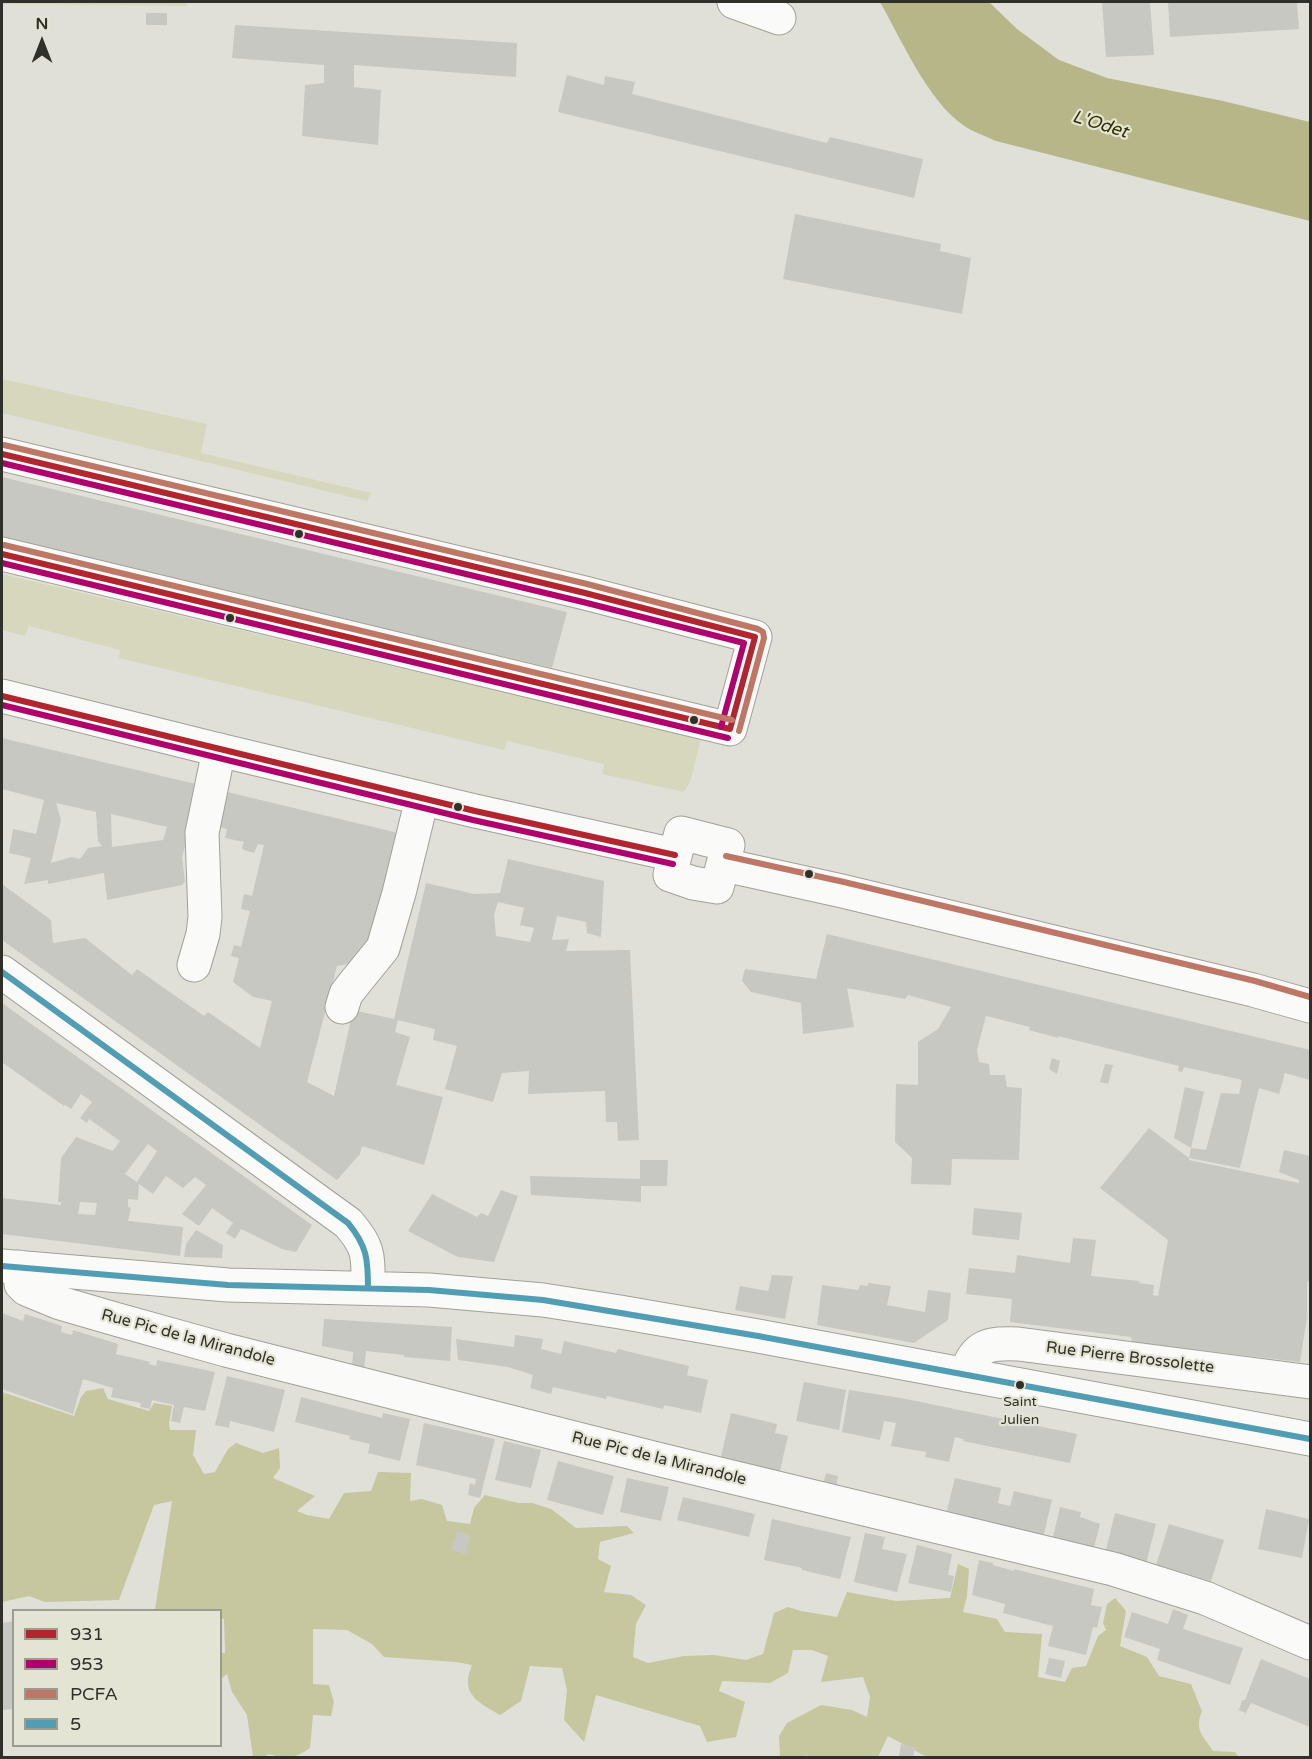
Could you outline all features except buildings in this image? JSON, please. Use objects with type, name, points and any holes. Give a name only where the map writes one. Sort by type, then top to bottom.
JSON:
[{"type":"street","points":[[734,2],[779,18]]},
{"type":"street","points":[[2,454],[585,593],[755,637],[730,729],[2,554]]},
{"type":"street","points":[[2,696],[422,799],[675,855],[681,834],[728,845],[724,865],[842,891],[1311,1006]]},
{"type":"street","points":[[194,965],[203,934],[205,916],[202,834],[219,750]]},
{"type":"street","points":[[342,1008],[346,994],[352,985],[383,948],[397,903],[422,799]]},
{"type":"street","points":[[2,972],[348,1223],[367,1249],[368,1288]]},
{"type":"street","points":[[10,1266],[228,1285],[477,1293],[589,1307],[1311,1438]]},
{"type":"street","name":"Rue Pic de la Mirandole","points":[[10,1266],[26,1289],[60,1303],[115,1319],[226,1350],[657,1459],[1113,1569],[1205,1598],[1311,1643]]},
{"type":"street","name":"Rue Pierre Brossolette","points":[[966,1375],[968,1364],[977,1351],[1000,1343],[1311,1382]]},
{"type":"green space","points":[[2,2],[186,2],[187,6],[2,4]]},
{"type":"green space","points":[[2,379],[207,424],[201,453],[371,493],[367,501],[2,413]]},
{"type":"green space","points":[[2,574],[701,739],[690,782],[684,792],[602,774],[604,764],[507,741],[504,750],[119,658],[120,650],[29,626],[25,636],[2,630]]},
{"type":"green space","points":[[103,1388],[108,1399],[149,1411],[154,1403],[172,1406],[170,1430],[196,1430],[193,1455],[204,1474],[215,1472],[228,1449],[236,1443],[263,1453],[279,1448],[280,1468],[273,1478],[315,1496],[297,1511],[307,1515],[329,1519],[344,1493],[371,1491],[378,1472],[411,1473],[410,1501],[422,1499],[442,1505],[447,1521],[470,1524],[474,1508],[485,1495],[518,1503],[532,1503],[551,1509],[576,1528],[627,1526],[634,1533],[600,1542],[598,1559],[611,1566],[604,1592],[631,1595],[646,1605],[636,1624],[633,1657],[648,1663],[684,1656],[714,1655],[746,1660],[763,1654],[774,1613],[788,1607],[837,1617],[847,1592],[896,1601],[950,1598],[958,1564],[969,1569],[963,1612],[997,1619],[1005,1632],[1042,1634],[1038,1677],[1065,1682],[1072,1668],[1086,1666],[1098,1636],[1106,1630],[1103,1623],[1107,1604],[1115,1598],[1126,1611],[1120,1646],[1147,1657],[1159,1676],[1191,1684],[1202,1711],[1199,1728],[1203,1737],[1213,1751],[1235,1752],[1239,1757],[927,1757],[888,1736],[878,1757],[809,1758],[807,1755],[806,1757],[780,1757],[779,1736],[787,1723],[821,1705],[852,1710],[867,1717],[870,1697],[863,1677],[821,1682],[828,1656],[812,1650],[793,1650],[788,1673],[770,1683],[722,1681],[719,1691],[745,1702],[736,1737],[707,1742],[700,1726],[596,1695],[584,1742],[564,1720],[567,1690],[562,1668],[530,1666],[521,1701],[500,1715],[478,1701],[470,1692],[468,1680],[472,1665],[384,1657],[372,1644],[347,1630],[313,1629],[313,1684],[329,1685],[334,1702],[331,1716],[313,1715],[310,1748],[299,1754],[290,1757],[268,1754],[265,1757],[253,1757],[247,1715],[232,1692],[227,1674],[222,1678],[222,1653],[225,1653],[222,1609],[155,1609],[172,1501],[154,1505],[119,1600],[45,1602],[29,1596],[2,1602],[2,1392],[74,1416],[81,1397],[86,1391]]},
{"type":"water","name":"L'Odet","points":[[880,2],[989,2],[1017,29],[1059,60],[1107,78],[1223,101],[1310,122],[1310,221],[996,141],[971,130],[950,114],[938,101],[906,51]]},
{"type":"transit line","name":"PCFA","points":[[4,445],[587,584],[758,629],[763,632],[764,638],[739,731]]},
{"type":"transit line","name":"931","points":[[2,454],[585,593],[755,637],[730,729]]},
{"type":"transit line","name":"953","points":[[2,463],[583,602],[744,643],[721,727]]},
{"type":"transit line","name":"PCFA","points":[[4,545],[732,720]]},
{"type":"transit line","name":"931","points":[[2,554],[730,729]]},
{"type":"transit line","name":"953","points":[[2,563],[728,738]]},
{"type":"transit line","name":"931","points":[[2,696],[475,811],[675,855]]},
{"type":"transit line","name":"953","points":[[2,705],[473,820],[673,864]]},
{"type":"transit line","name":"PCFA","points":[[726,856],[844,882],[1255,981],[1310,997]]},
{"type":"transit line","name":"5","points":[[2,972],[348,1223],[363,1246],[368,1269],[368,1288]]},
{"type":"transit line","name":"5","points":[[2,1266],[228,1285],[429,1290],[543,1300],[758,1336],[1310,1439]]},
{"type":"place","name":"Saint Julien","points":[[1020,1385]]}]
